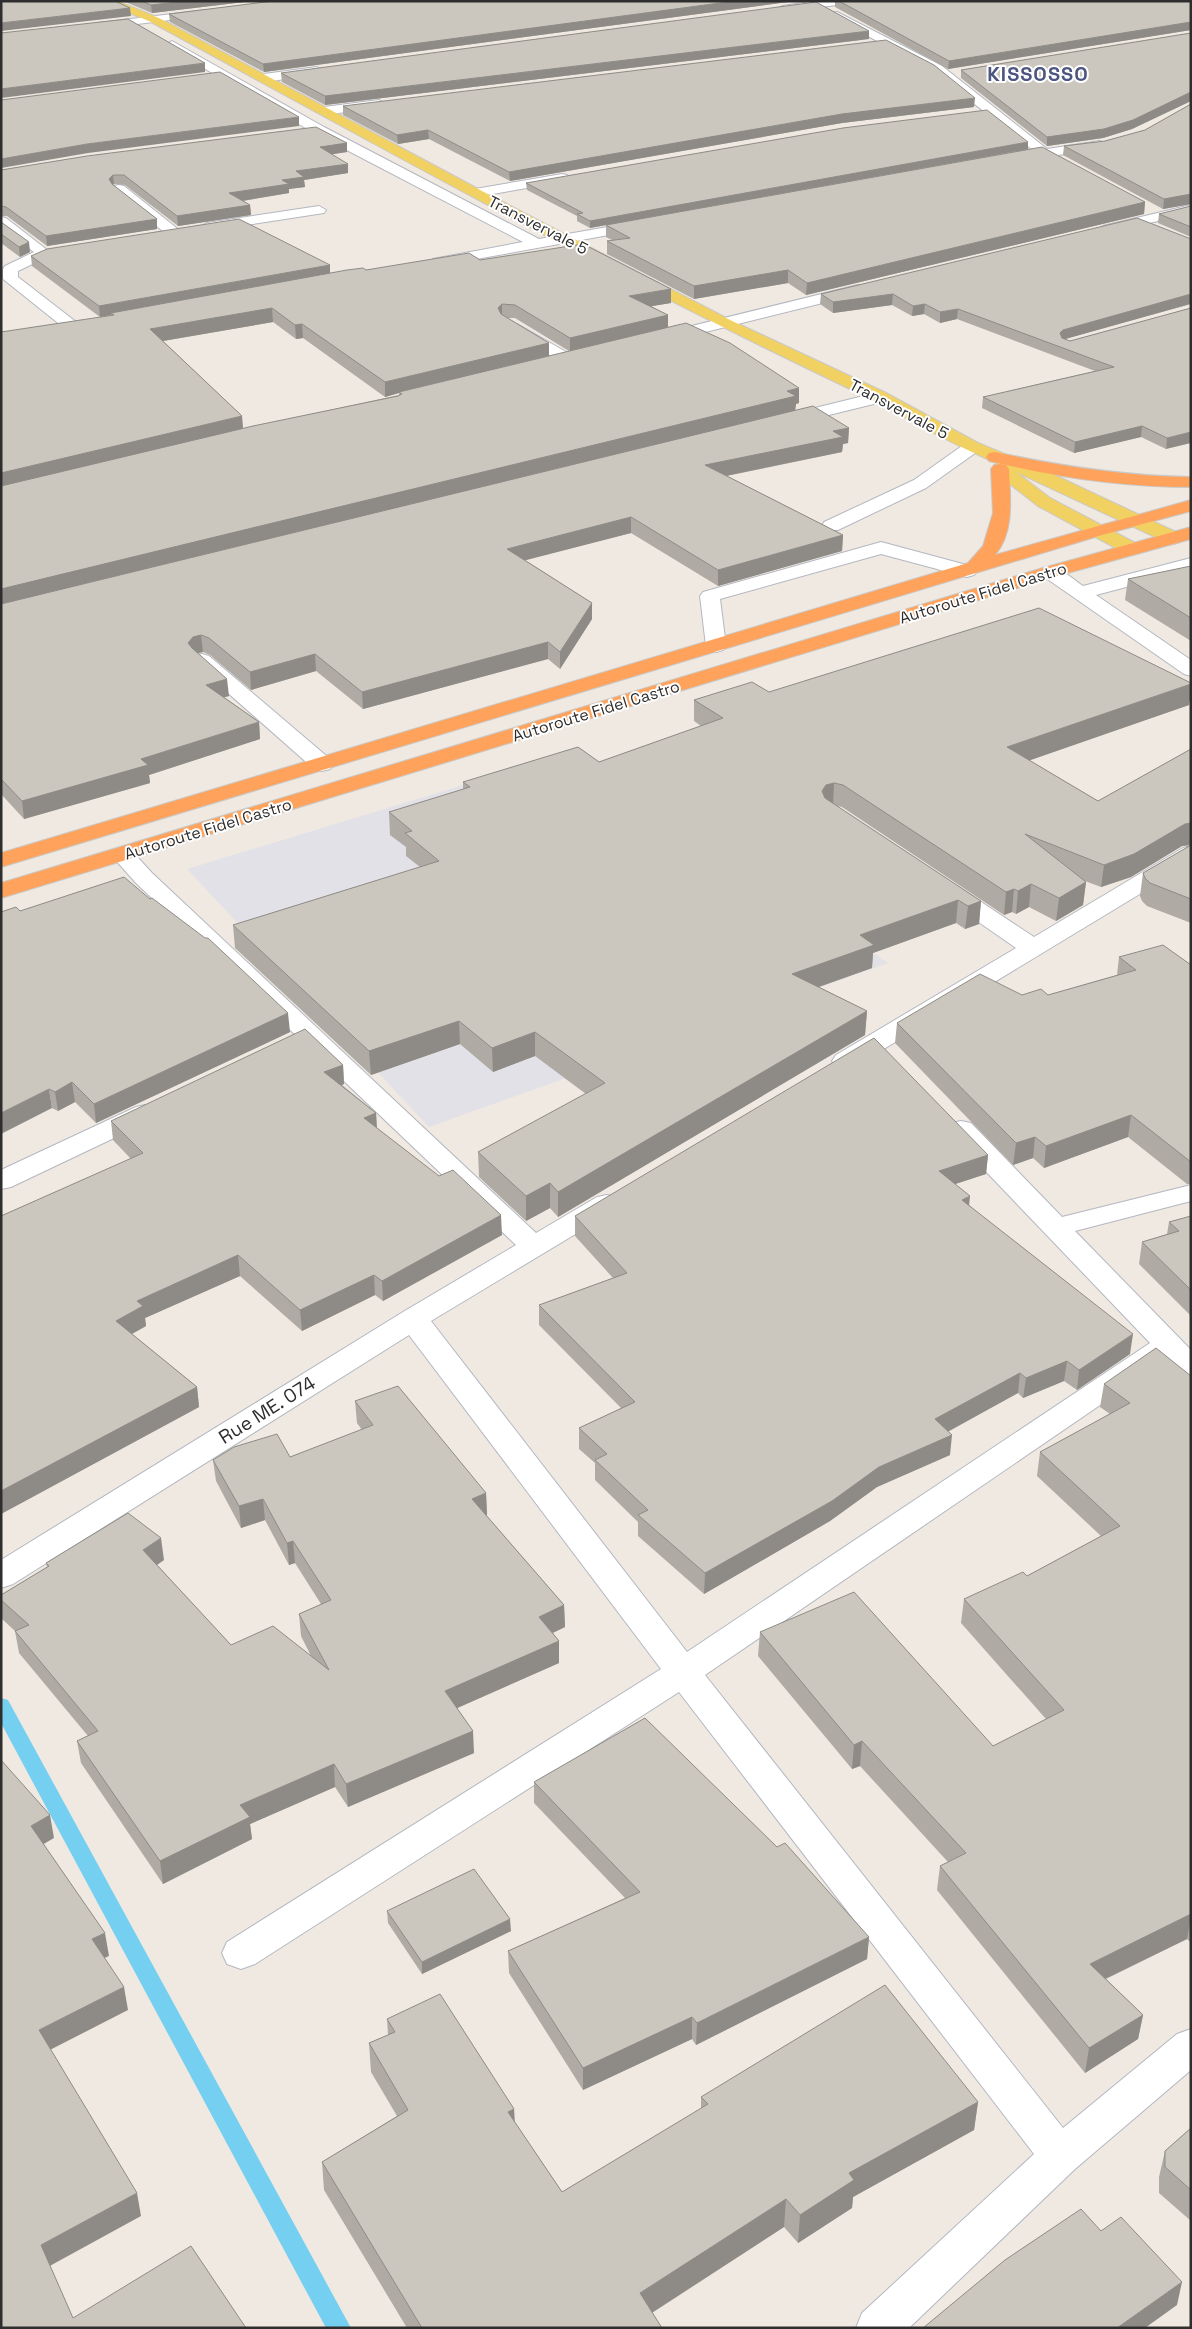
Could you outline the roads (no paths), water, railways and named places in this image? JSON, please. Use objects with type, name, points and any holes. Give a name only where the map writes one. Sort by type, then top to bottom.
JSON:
[{"type":"highway","points":[[970,570],[992,547],[1002,513],[998,463],[1038,467],[1117,480],[1191,482]]},
{"type":"highway","name":"Autoroute Fidel Castro","points":[[2,859],[1095,531],[1191,505]]},
{"type":"highway","name":"Autoroute Fidel Castro","points":[[1,890],[123,855],[1050,572],[1182,535]]},
{"type":"main road","name":"Transvervale 5","points":[[106,1],[153,29],[258,75],[475,193],[724,323],[880,397],[998,463],[1044,502],[1095,531],[1132,549]]},
{"type":"main road","name":"Transvervale 5","points":[[998,463],[1136,520],[1182,535]]},
{"type":"street","points":[[768,11],[815,3],[844,1]]},
{"type":"street","points":[[815,3],[946,75],[1043,152],[1068,166]]},
{"type":"street","points":[[153,29],[214,12]]},
{"type":"street","points":[[85,28],[132,22],[153,29],[222,75],[318,130],[537,244]]},
{"type":"street","points":[[868,44],[887,42]]},
{"type":"street","points":[[203,78],[222,75],[258,75],[333,69]]},
{"type":"street","points":[[946,75],[965,72]]},
{"type":"street","points":[[324,111],[393,102]]},
{"type":"street","points":[[970,113],[990,110]]},
{"type":"street","points":[[299,132],[352,125]]},
{"type":"street","points":[[1004,160],[1043,152],[1113,142]]},
{"type":"street","points":[[475,193],[572,176]]},
{"type":"street","points":[[119,189],[184,231]]},
{"type":"street","points":[[1144,207],[1161,216]]},
{"type":"street","points":[[1090,234],[1191,209]]},
{"type":"street","points":[[156,236],[319,210]]},
{"type":"street","points":[[1,221],[44,253]]},
{"type":"street","points":[[1138,222],[1164,233]]},
{"type":"street","points":[[421,265],[653,223]]},
{"type":"street","points":[[58,331],[79,328],[11,279],[6,269],[44,253],[63,250]]},
{"type":"street","points":[[647,341],[869,288]]},
{"type":"street","points":[[508,324],[569,360]]},
{"type":"street","points":[[550,364],[589,355]]},
{"type":"street","points":[[764,426],[880,397]]},
{"type":"street","points":[[831,526],[920,484],[972,447]]},
{"type":"street","points":[[716,646],[710,596],[881,548],[970,570]]},
{"type":"street","points":[[1080,593],[1191,564]]},
{"type":"street","points":[[1050,572],[1191,670]]},
{"type":"street","points":[[202,660],[322,764]]},
{"type":"street","points":[[825,1073],[1191,854]]},
{"type":"street","points":[[123,855],[135,881],[310,1035],[534,1247]]},
{"type":"street","points":[[929,878],[1033,948]]},
{"type":"street","points":[[283,1048],[310,1035]]},
{"type":"street","points":[[876,1042],[897,1064]]},
{"type":"street","points":[[1,1181],[169,1102]]},
{"type":"street","points":[[241,1953],[1180,1357],[945,1113]]},
{"type":"street","name":"Rue ME. 074","points":[[1,1576],[414,1319],[628,1191]]},
{"type":"street","points":[[1056,1228],[1191,1193]]},
{"type":"street","points":[[414,1319],[683,1672],[1060,2156]]},
{"type":"street","points":[[878,2328],[1060,2156],[1191,2046]]},
{"type":"waterway","points":[[1,1705],[339,2328]]},
{"type":"district","name":"KISSOSSO","points":[[1038,74]]}]
